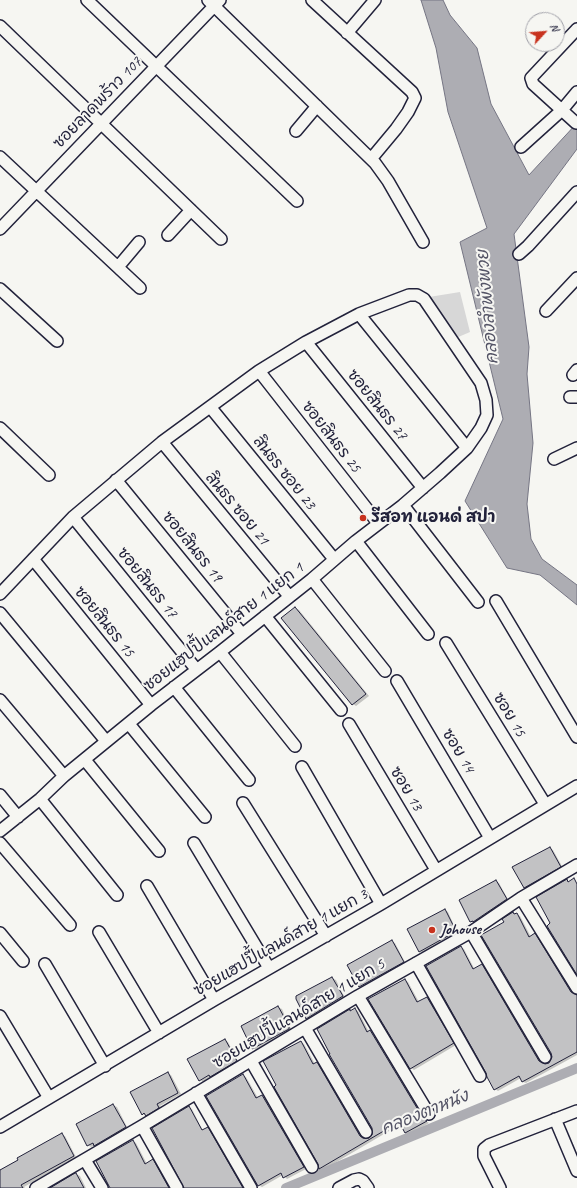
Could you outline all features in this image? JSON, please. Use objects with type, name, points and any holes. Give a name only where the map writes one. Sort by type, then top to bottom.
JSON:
[{"type":"street","points":[[87,0],[297,201]]},
{"type":"street","points":[[312,0],[412,92],[415,98],[408,112],[396,129],[371,159]]},
{"type":"street","points":[[347,33],[375,0]]},
{"type":"street","points":[[214,2],[375,163],[388,181],[423,242]]},
{"type":"street","name":"ซอยลาดพร้าว 107","points":[[0,229],[157,66],[214,2]]},
{"type":"street","points":[[0,26],[221,239]]},
{"type":"street","points":[[575,35],[531,78],[533,84],[576,123]]},
{"type":"street","points":[[521,147],[562,110],[577,92]]},
{"type":"street","points":[[296,131],[317,106]]},
{"type":"street","points":[[0,156],[140,288]]},
{"type":"street","points":[[519,254],[577,192]]},
{"type":"street","points":[[168,235],[191,210]]},
{"type":"street","points":[[118,267],[139,242]]},
{"type":"street","points":[[546,311],[577,278]]},
{"type":"street","points":[[0,289],[57,342]]},
{"type":"street","name":"ซอยแฮปปี้แลนด์สาย 1 แยก 1","points":[[0,594],[73,517],[162,442],[211,408],[259,371],[306,342],[360,314],[409,295],[417,295],[424,299],[481,383],[486,400],[487,415],[481,428],[466,448],[403,505],[378,523],[312,579],[106,741],[64,776],[40,799],[0,831]]},
{"type":"street","points":[[360,314],[466,448]]},
{"type":"street","name":"ซอยสินธร 27","points":[[306,342],[423,488]]},
{"type":"street","name":"ซอยสินธร 25","points":[[259,371],[378,523]]},
{"type":"street","name":"สินธร ซอย 23","points":[[211,408],[334,559]]},
{"type":"street","points":[[0,428],[49,475]]},
{"type":"street","name":"สินธร ซอย 21","points":[[162,442],[289,596]]},
{"type":"street","points":[[554,459],[577,448]]},
{"type":"street","name":"ซอยสินธร 19","points":[[116,480],[242,634]]},
{"type":"street","points":[[403,505],[478,602]]},
{"type":"street","name":"ซอยสินธร 17","points":[[73,517],[196,669]]},
{"type":"street","points":[[356,541],[428,634]]},
{"type":"street","name":"ซอยสินธร 15","points":[[33,559],[151,705]]},
{"type":"street","points":[[312,579],[385,671]]},
{"type":"street","points":[[496,601],[577,736]]},
{"type":"street","points":[[0,613],[106,741]]},
{"type":"street","points":[[265,616],[341,710]]},
{"type":"street","name":"ซอย 15","points":[[446,643],[545,804]]},
{"type":"street","points":[[220,652],[296,746]]},
{"type":"street","name":"ซอย 14","points":[[397,681],[490,838]]},
{"type":"street","points":[[174,687],[249,780]]},
{"type":"street","points":[[0,700],[64,776]]},
{"type":"street","points":[[129,724],[205,817]]},
{"type":"street","name":"ซอย 13","points":[[349,724],[436,870]]},
{"type":"street","points":[[85,760],[159,851]]},
{"type":"street","points":[[302,767],[381,904]]},
{"type":"street","name":"ซอยแฮปปี้แลนด์สาย 1 แยก 3","points":[[0,1128],[214,1000],[381,904],[577,786]]},
{"type":"street","points":[[0,796],[18,817]]},
{"type":"street","points":[[40,799],[118,895]]},
{"type":"street","points":[[243,803],[326,936]]},
{"type":"street","points":[[0,843],[70,925]]},
{"type":"street","points":[[194,843],[269,968]]},
{"type":"street","name":"ซอยแฮปปี้แลนด์สาย 1 แยก 5","points":[[36,1188],[196,1094],[358,996],[471,932],[521,898],[577,865]]},
{"type":"street","points":[[147,886],[214,1000]]},
{"type":"street","points":[[521,898],[577,988]]},
{"type":"street","points":[[99,932],[159,1033]]},
{"type":"street","points":[[471,932],[545,1058]]},
{"type":"street","points":[[0,933],[23,961]]},
{"type":"street","points":[[416,963],[480,1076]]},
{"type":"street","points":[[45,964],[105,1066]]},
{"type":"street","points":[[358,996],[429,1114]]},
{"type":"street","points":[[0,1016],[49,1098]]},
{"type":"street","points":[[305,1028],[366,1132]]},
{"type":"street","points":[[251,1061],[312,1167]]},
{"type":"street","points":[[196,1094],[251,1188]]},
{"type":"street","points":[[500,1188],[484,1156],[484,1149],[489,1145],[577,1111]]},
{"type":"street","points":[[555,1119],[577,1171]]},
{"type":"street","points":[[142,1126],[177,1188]]},
{"type":"street","points":[[85,1160],[102,1188]]},
{"type":"street","points":[[339,1188],[359,1179],[368,1188]]},
{"type":"shaded area","points":[[460,292],[470,332],[456,338],[429,297]]},
{"type":"water","name":"คลองลำพังพวย","points":[[421,0],[443,0],[450,15],[477,48],[491,104],[529,175],[577,123],[577,149],[514,234],[529,347],[527,374],[533,443],[527,504],[531,539],[542,559],[577,585],[577,605],[540,575],[507,568],[465,501],[503,419],[460,242],[487,228],[448,112],[436,48]]},
{"type":"building","points":[[295,607],[366,694],[352,705],[281,618]]},
{"type":"building","points":[[550,847],[561,867],[524,888],[512,867]]},
{"type":"building","points":[[574,878],[577,884],[577,975],[547,926],[550,923],[536,897],[567,879],[568,882]]},
{"type":"building","points":[[496,880],[507,899],[473,922],[470,922],[459,900]]},
{"type":"building","name":"Johouse","points":[[445,909],[455,932],[419,952],[407,929]]},
{"type":"building","points":[[513,912],[514,914],[517,913],[529,937],[535,933],[571,992],[577,995],[577,1052],[522,1082],[519,1076],[494,1090],[426,966],[461,946],[473,969],[482,964],[539,1061],[545,1064],[549,1063],[552,1057],[551,1053],[481,935],[504,922],[502,919]]},
{"type":"building","points":[[392,940],[404,962],[359,987],[347,965]]},
{"type":"building","points":[[332,977],[343,996],[306,1019],[296,996]]},
{"type":"building","points":[[405,979],[417,1002],[427,997],[454,1043],[410,1069],[368,999]]},
{"type":"building","points":[[278,1006],[289,1026],[289,1029],[252,1049],[241,1026]]},
{"type":"building","points":[[355,1008],[367,1032],[370,1030],[423,1118],[427,1121],[405,1133],[399,1122],[319,1169],[318,1164],[274,1087],[276,1085],[263,1061],[301,1041],[313,1064],[317,1062],[360,1136],[363,1138],[369,1138],[372,1135],[372,1128],[329,1054],[317,1029],[350,1009],[350,1011]]},
{"type":"building","points":[[225,1039],[237,1061],[210,1077],[209,1075],[199,1081],[187,1059]]},
{"type":"building","points":[[168,1072],[178,1093],[157,1104],[159,1108],[146,1116],[144,1113],[142,1115],[130,1092]]},
{"type":"building","points":[[243,1074],[256,1098],[262,1095],[304,1167],[283,1178],[281,1173],[258,1186],[206,1096]]},
{"type":"building","points":[[113,1104],[126,1127],[94,1146],[93,1143],[87,1146],[76,1124]]},
{"type":"building","points":[[189,1106],[202,1130],[208,1127],[243,1188],[184,1188],[152,1128]]},
{"type":"building","points":[[62,1133],[74,1156],[21,1185],[23,1188],[0,1188],[0,1170],[18,1160],[17,1158]]},
{"type":"building","points":[[133,1140],[145,1164],[153,1159],[169,1188],[110,1188],[96,1161]]},
{"type":"building","points":[[75,1173],[84,1188],[50,1188]]},
{"type":"waterway","name":"คลองตาหนัง","points":[[286,1188],[577,1068]]},
{"type":"place","name":"รีสอท แอนด่ สปา","points":[[363,518]]},
{"type":"place","name":"Johouse","points":[[432,930]]}]
